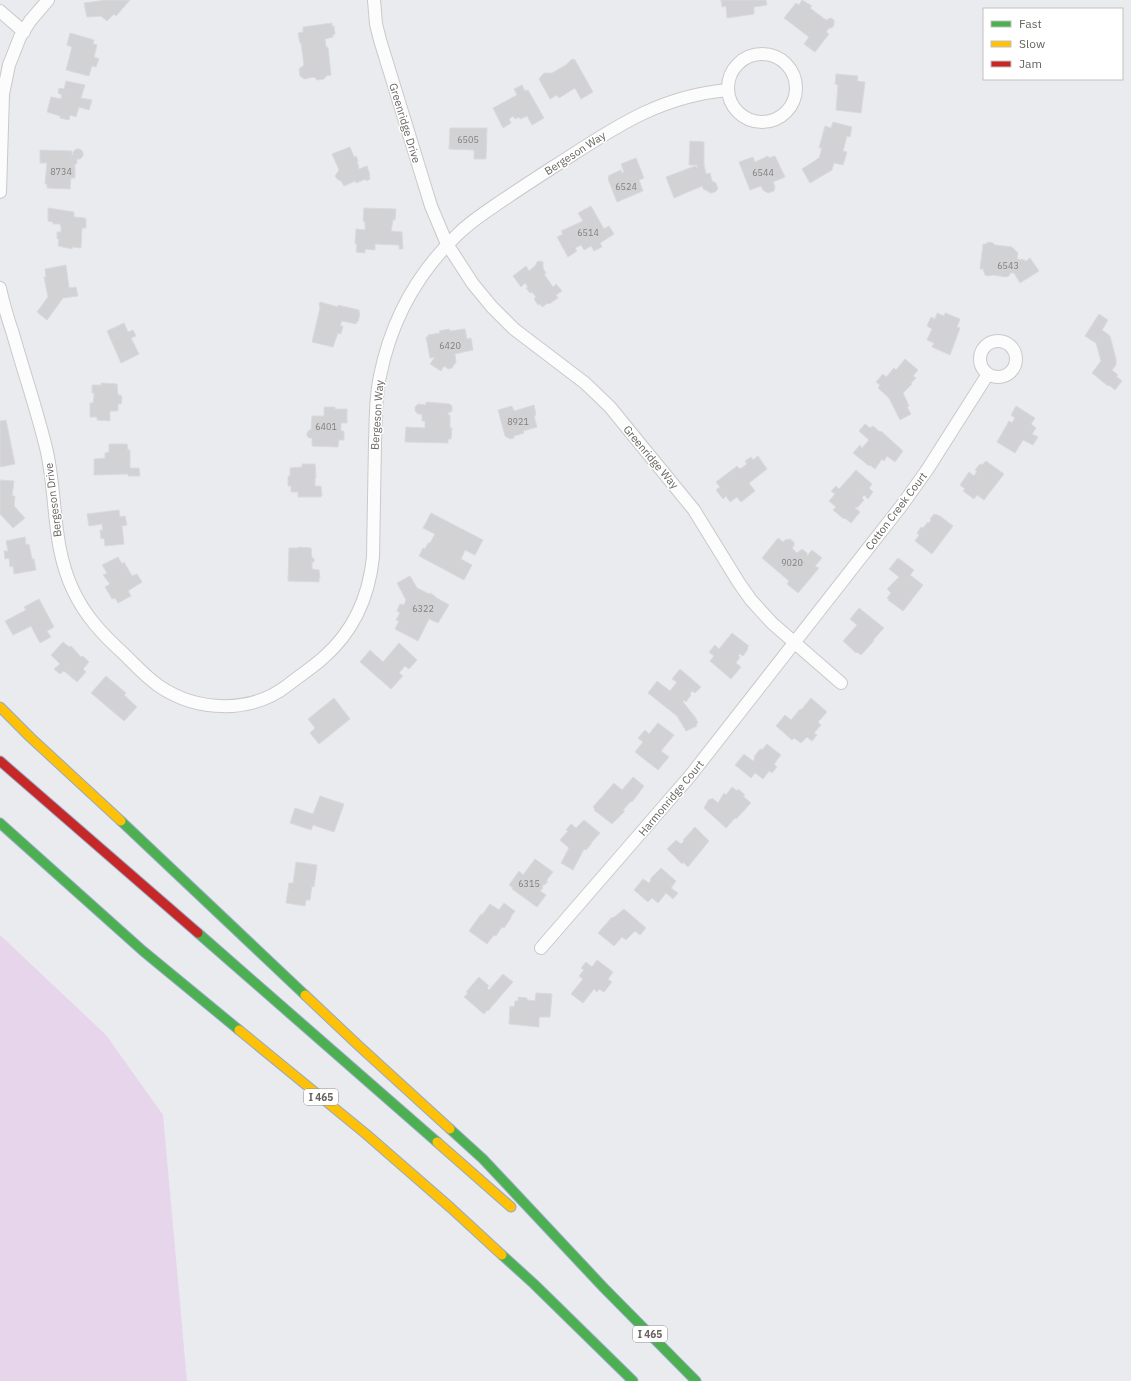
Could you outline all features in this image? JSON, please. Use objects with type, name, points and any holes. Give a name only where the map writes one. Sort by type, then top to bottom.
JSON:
[{"type":"highway","points":[[0,707],[30,737],[205,899],[359,1046],[483,1159],[604,1288]]},
{"type":"highway","points":[[0,761],[520,1214]]},
{"type":"highway","name":"I 465","points":[[0,823],[143,951],[366,1134],[446,1203],[534,1284],[632,1381]]},
{"type":"highway","points":[[25,857],[143,951]]},
{"type":"highway","name":"I 465","points":[[532,1225],[604,1288],[696,1381]]},
{"type":"street","points":[[0,192],[5,82],[11,59],[24,32],[30,21],[48,0]]},
{"type":"street","name":"Greenridge Drive","points":[[374,0],[376,24],[382,48],[431,206],[448,244]]},
{"type":"street","points":[[0,11],[24,32]]},
{"type":"street","points":[[759,54],[774,56],[784,62],[793,73],[796,85],[794,100],[787,112],[778,118],[767,122],[752,121],[739,113],[730,101],[728,90],[729,81],[734,68],[748,57],[759,54]]},
{"type":"street","name":"Bergeson Way","points":[[157,684],[174,695],[196,703],[219,706],[247,704],[270,697],[325,656],[355,620],[367,593],[372,570],[376,399],[385,352],[393,329],[409,296],[423,272],[462,230],[484,212],[616,126],[659,106],[676,100],[728,90]]},
{"type":"street","name":"Greenridge Way","points":[[448,244],[473,284],[497,313],[517,332],[585,383],[610,407],[694,510],[751,600],[768,619],[841,683]]},
{"type":"street","name":"Bergeson Drive","points":[[0,288],[47,451],[60,554],[68,580],[80,604],[92,621],[109,640],[157,684]]},
{"type":"street","name":"Cotton Creek Court","points":[[795,642],[914,489],[988,374]]},
{"type":"street","name":"Harmonridge Court","points":[[541,948],[690,776],[795,642]]},
{"type":"shaded area","points":[[0,935],[106,1035],[163,1115],[187,1381],[0,1381]]},
{"type":"building","points":[[106,0],[130,0],[116,16],[114,14],[107,21],[101,16],[87,17],[84,3]]},
{"type":"building","points":[[721,0],[766,0],[767,5],[754,7],[754,14],[727,18],[726,6],[722,7]]},
{"type":"building","points":[[802,0],[812,6],[810,8],[826,20],[831,18],[834,20],[834,25],[832,28],[829,28],[826,32],[829,34],[815,52],[804,44],[809,37],[784,18],[796,3],[799,5]]},
{"type":"building","points":[[332,23],[335,34],[333,37],[325,39],[326,47],[328,47],[331,75],[326,76],[324,79],[317,80],[314,77],[304,79],[300,76],[299,69],[304,65],[298,33],[303,32],[303,27]]},
{"type":"building","points":[[70,33],[94,40],[93,44],[97,45],[94,57],[99,59],[96,67],[92,66],[89,76],[66,70],[72,47],[67,45]]},
{"type":"building","points":[[572,59],[575,60],[593,92],[581,99],[575,88],[559,98],[557,95],[550,99],[539,79],[544,73],[552,73],[566,65]]},
{"type":"building","points":[[836,74],[858,76],[857,81],[865,82],[861,113],[836,110],[838,85],[835,84]]},
{"type":"building","points":[[66,81],[85,85],[81,98],[92,100],[89,110],[79,107],[76,117],[70,115],[69,120],[47,112],[51,97],[61,99],[62,95],[58,93],[59,88],[64,89]]},
{"type":"building","points":[[522,85],[525,91],[528,90],[544,118],[532,125],[527,116],[520,119],[519,117],[515,119],[513,116],[509,119],[511,123],[503,128],[493,108],[517,95],[514,89]]},
{"type":"building","points":[[833,122],[852,127],[850,137],[847,136],[843,151],[847,152],[843,165],[834,163],[832,170],[810,183],[802,169],[819,158],[822,148],[819,148],[825,126],[831,128]]},
{"type":"building","points":[[450,128],[487,128],[486,159],[474,159],[474,150],[449,149]]},
{"type":"building","points":[[690,141],[704,142],[704,165],[706,174],[710,173],[712,181],[716,183],[718,189],[715,192],[710,193],[704,190],[702,186],[674,198],[666,177],[695,166],[697,168],[697,165],[689,165]]},
{"type":"building","points":[[350,147],[354,157],[356,156],[359,169],[367,166],[370,179],[356,183],[355,181],[344,186],[335,176],[339,170],[332,154]]},
{"type":"building","points":[[76,149],[80,149],[83,152],[83,156],[80,159],[77,159],[77,163],[74,166],[75,178],[71,178],[70,189],[47,188],[47,184],[45,184],[47,163],[40,163],[40,150],[72,151],[73,155],[73,152]]},
{"type":"building","points":[[768,156],[769,158],[775,156],[785,177],[773,182],[775,187],[774,191],[768,193],[763,190],[761,186],[750,190],[739,162],[753,157],[755,162]]},
{"type":"building","points":[[636,158],[644,178],[639,180],[643,191],[617,202],[608,176],[621,170],[622,173],[624,172],[621,164]]},
{"type":"building","points":[[591,206],[604,229],[609,226],[614,234],[600,243],[602,247],[594,251],[591,246],[584,250],[581,245],[575,248],[577,251],[568,257],[557,237],[563,234],[561,231],[583,221],[578,213]]},
{"type":"building","points":[[48,208],[74,212],[74,217],[86,219],[86,228],[82,228],[81,248],[72,247],[72,249],[58,246],[59,239],[57,239],[57,232],[61,232],[61,227],[60,224],[53,224],[53,222],[48,221]]},
{"type":"building","points":[[364,208],[396,209],[395,220],[393,220],[391,231],[402,232],[403,249],[399,249],[399,245],[375,244],[375,250],[365,249],[365,253],[356,252],[356,229],[365,230],[365,222],[363,221]]},
{"type":"building","points":[[988,242],[995,245],[1012,247],[1018,253],[1017,259],[1025,260],[1025,262],[1030,258],[1039,271],[1020,283],[1014,273],[1010,273],[1010,275],[1006,277],[985,275],[983,269],[980,269],[983,244]]},
{"type":"building","points":[[537,262],[543,262],[543,268],[546,273],[544,274],[553,287],[556,284],[562,291],[556,295],[558,298],[542,307],[540,304],[538,305],[534,299],[536,297],[526,288],[528,287],[525,283],[521,287],[513,276],[526,266],[529,271]]},
{"type":"building","points":[[66,265],[69,288],[76,287],[78,296],[63,298],[47,320],[37,312],[48,297],[44,277],[46,277],[45,269]]},
{"type":"building","points":[[320,302],[338,307],[338,305],[359,310],[360,313],[356,324],[342,321],[340,326],[343,326],[341,334],[338,333],[333,347],[312,342]]},
{"type":"building","points":[[937,313],[944,316],[945,313],[960,319],[957,327],[960,328],[950,355],[932,347],[934,343],[927,340],[932,329],[927,326],[931,317],[935,319]]},
{"type":"building","points":[[1099,314],[1108,320],[1102,330],[1110,336],[1116,359],[1116,365],[1112,370],[1122,381],[1115,390],[1092,373],[1101,361],[1096,343],[1085,336]]},
{"type":"building","points":[[124,323],[128,332],[133,330],[136,336],[131,338],[139,354],[121,363],[107,331]]},
{"type":"building","points":[[449,329],[450,331],[465,329],[467,339],[471,338],[473,350],[455,354],[456,362],[452,368],[448,369],[444,366],[441,371],[430,364],[435,357],[430,358],[426,337],[428,337],[428,335],[440,333],[439,331]]},
{"type":"building","points":[[905,359],[918,370],[913,376],[916,378],[903,393],[909,406],[907,407],[911,414],[900,420],[889,398],[878,388],[880,385],[876,382],[883,374],[886,377],[894,368],[896,370]]},
{"type":"building","points":[[101,383],[117,384],[118,395],[121,395],[122,398],[121,404],[118,404],[118,411],[110,411],[110,421],[97,420],[97,417],[90,417],[90,403],[93,403],[94,396],[94,393],[92,393],[92,385],[101,385]]},
{"type":"building","points":[[426,402],[450,404],[452,406],[452,411],[448,413],[448,415],[450,415],[450,428],[452,428],[451,439],[448,439],[448,443],[405,442],[406,427],[425,428],[425,421],[422,421],[422,414],[418,414],[415,411],[415,407],[418,404],[426,405]]},
{"type":"building","points":[[534,405],[536,415],[534,416],[537,427],[523,431],[524,433],[514,436],[514,438],[510,439],[505,436],[498,410],[512,406],[514,411]]},
{"type":"building","points":[[1016,406],[1035,418],[1031,424],[1036,428],[1032,434],[1038,437],[1033,445],[1023,440],[1015,453],[997,442],[1009,421],[1012,423],[1015,418],[1011,415]]},
{"type":"building","points":[[324,407],[347,409],[347,423],[341,423],[341,431],[344,431],[344,440],[339,440],[338,447],[312,446],[312,438],[307,436],[309,430],[311,430],[312,416],[324,416]]},
{"type":"building","points":[[6,420],[15,464],[0,467],[0,421]]},
{"type":"building","points":[[865,424],[870,428],[873,426],[880,432],[881,431],[903,451],[895,462],[887,456],[884,461],[882,459],[875,469],[853,453],[860,445],[862,448],[869,440],[859,431]]},
{"type":"building","points":[[109,444],[127,444],[128,450],[130,450],[130,468],[139,468],[140,476],[128,476],[128,474],[94,475],[94,459],[105,458],[105,453],[109,452]]},
{"type":"building","points":[[758,456],[767,469],[749,483],[755,491],[741,502],[737,497],[730,502],[726,496],[723,499],[716,490],[720,487],[716,482],[737,466],[740,469],[747,464],[745,461],[751,457],[753,460]]},
{"type":"building","points":[[986,461],[1004,474],[984,500],[977,495],[974,499],[963,491],[965,489],[960,485],[969,472],[974,476],[977,471],[975,470],[980,464],[982,465]]},
{"type":"building","points":[[302,464],[315,464],[315,486],[321,486],[321,497],[298,497],[298,492],[291,492],[291,486],[288,486],[290,468],[302,467]]},
{"type":"building","points":[[856,470],[872,484],[869,488],[873,492],[868,499],[864,495],[862,498],[864,500],[857,508],[856,506],[855,508],[860,512],[851,523],[833,510],[836,507],[829,501],[835,494],[831,491],[836,486],[839,489]]},
{"type":"building","points":[[0,480],[14,481],[12,496],[15,496],[14,506],[25,518],[13,528],[0,514]]},
{"type":"building","points":[[119,510],[120,517],[125,516],[127,525],[122,526],[124,544],[105,546],[104,538],[101,539],[100,530],[103,530],[102,524],[89,526],[87,514]]},
{"type":"building","points":[[431,513],[483,540],[475,555],[465,550],[461,559],[472,565],[464,580],[419,556],[423,548],[425,549],[435,534],[423,528]]},
{"type":"building","points":[[934,514],[940,516],[953,526],[932,554],[915,541],[919,535],[917,533],[921,527],[923,528],[928,522],[929,523]]},
{"type":"building","points":[[25,537],[26,545],[29,544],[32,559],[34,559],[36,570],[14,574],[13,566],[10,567],[9,558],[5,559],[4,551],[8,551],[6,541]]},
{"type":"building","points":[[778,538],[783,542],[790,539],[794,542],[794,546],[792,548],[797,553],[802,549],[807,553],[807,556],[812,550],[822,558],[815,566],[819,568],[798,593],[787,584],[789,581],[762,558]]},
{"type":"building","points":[[289,548],[311,548],[312,558],[314,558],[314,562],[312,562],[312,569],[319,570],[319,582],[288,581]]},
{"type":"building","points":[[118,557],[122,564],[124,562],[132,576],[137,574],[142,582],[128,591],[131,596],[118,603],[115,598],[112,599],[105,587],[110,584],[103,575],[107,573],[102,565]]},
{"type":"building","points":[[898,558],[914,570],[910,575],[923,585],[903,611],[887,598],[891,593],[887,589],[899,577],[889,569]]},
{"type":"building","points":[[410,576],[417,588],[429,594],[430,593],[449,605],[438,623],[429,619],[418,641],[395,629],[399,621],[396,620],[400,613],[397,611],[400,604],[404,605],[406,600],[397,583]]},
{"type":"building","points":[[39,599],[54,627],[47,631],[51,637],[40,643],[31,626],[13,635],[5,621],[26,610],[24,607]]},
{"type":"building","points":[[859,608],[884,628],[861,655],[857,652],[856,653],[843,641],[857,625],[850,619]]},
{"type":"building","points":[[732,633],[749,646],[743,656],[740,654],[738,656],[740,657],[736,663],[741,667],[731,679],[710,661],[714,656],[709,652],[715,645],[719,649]]},
{"type":"building","points":[[63,642],[69,647],[71,646],[81,657],[83,656],[89,662],[83,669],[86,672],[77,682],[64,671],[60,674],[54,669],[60,664],[51,655]]},
{"type":"building","points":[[399,643],[417,660],[409,669],[405,666],[399,673],[403,676],[391,689],[360,662],[370,650],[383,662]]},
{"type":"building","points":[[680,669],[701,687],[695,693],[692,691],[686,702],[684,700],[683,702],[698,723],[696,724],[697,726],[686,731],[677,716],[648,693],[657,681],[670,691],[677,682],[672,679]]},
{"type":"building","points":[[106,676],[126,693],[124,695],[137,707],[124,721],[91,693]]},
{"type":"building","points":[[334,698],[350,719],[319,744],[310,733],[315,728],[308,719]]},
{"type":"building","points":[[811,698],[827,712],[818,722],[821,725],[814,733],[817,735],[812,741],[807,737],[801,743],[794,738],[792,740],[776,726],[785,715],[791,720]]},
{"type":"building","points":[[658,723],[674,735],[661,751],[669,757],[658,770],[635,752],[643,742],[638,738],[645,730],[649,734]]},
{"type":"building","points":[[767,744],[781,755],[774,764],[777,767],[772,773],[769,771],[763,779],[755,773],[751,778],[735,765],[744,754],[753,761],[760,749],[762,750]]},
{"type":"building","points":[[633,777],[644,786],[632,802],[631,801],[623,810],[625,811],[612,824],[594,810],[595,809],[593,807],[614,783],[622,790]]},
{"type":"building","points":[[732,787],[737,791],[738,789],[751,803],[726,828],[704,808],[709,799],[710,800],[712,798],[718,803],[724,793],[726,795]]},
{"type":"building","points":[[320,796],[344,804],[334,832],[313,825],[311,830],[290,823],[295,808],[313,814]]},
{"type":"building","points":[[584,820],[600,833],[592,842],[590,842],[592,843],[586,850],[584,849],[573,870],[561,863],[569,848],[560,840],[568,831],[566,830],[571,824],[576,828]]},
{"type":"building","points":[[695,827],[709,841],[688,867],[683,862],[682,864],[667,849],[676,840],[681,844]]},
{"type":"building","points":[[535,859],[553,872],[540,891],[546,895],[537,907],[512,889],[513,888],[509,885],[519,871],[523,875]]},
{"type":"building","points":[[296,862],[317,865],[314,887],[312,886],[310,900],[306,900],[305,906],[286,903],[289,883],[293,883]]},
{"type":"building","points":[[661,868],[676,881],[671,888],[678,893],[673,899],[666,893],[658,903],[652,898],[648,902],[634,890],[643,879],[649,883],[651,880],[650,879]]},
{"type":"building","points":[[504,903],[515,911],[504,928],[502,927],[496,936],[494,935],[487,944],[469,931],[490,904],[499,910]]},
{"type":"building","points":[[624,909],[646,928],[640,935],[635,931],[626,940],[622,937],[614,946],[598,933],[612,917],[613,918]]},
{"type":"building","points":[[597,960],[613,972],[608,979],[612,982],[604,992],[599,989],[597,992],[594,989],[583,1003],[571,994],[583,979],[579,976],[584,970],[581,968],[586,962],[592,967]]},
{"type":"building","points":[[503,974],[513,982],[484,1014],[464,997],[468,993],[466,992],[479,977],[489,986],[487,988],[489,990]]},
{"type":"building","points":[[536,993],[552,994],[550,1017],[539,1017],[539,1027],[509,1024],[510,1006],[514,1007],[515,1001],[518,1001],[518,997],[535,1001]]},
{"type":"traffic: fast","points":[[121,821],[305,995]]},
{"type":"traffic: fast","points":[[0,823],[143,951],[239,1030]]},
{"type":"traffic: fast","points":[[198,933],[437,1142]]},
{"type":"traffic: fast","points":[[450,1129],[483,1159],[604,1288],[696,1381]]},
{"type":"traffic: fast","points":[[502,1255],[534,1284],[633,1381]]},
{"type":"traffic: slow","points":[[0,707],[30,737],[121,821]]},
{"type":"traffic: slow","points":[[305,995],[450,1129]]},
{"type":"traffic: slow","points":[[239,1030],[366,1134],[451,1208],[502,1255]]},
{"type":"traffic: slow","points":[[437,1142],[511,1207]]},
{"type":"traffic: jam","points":[[0,761],[198,933]]}]
